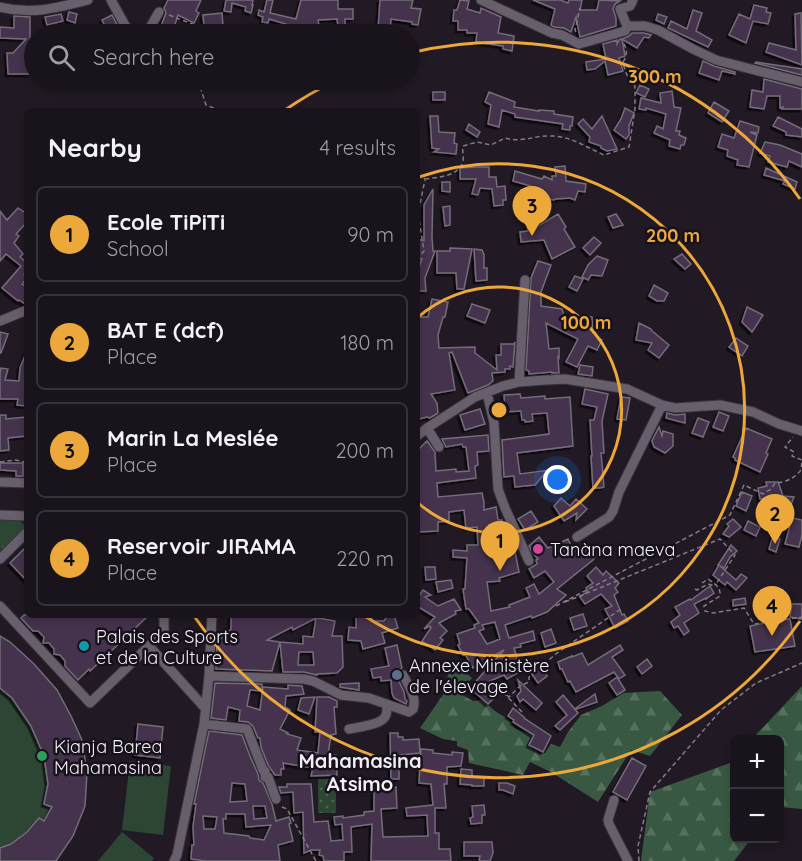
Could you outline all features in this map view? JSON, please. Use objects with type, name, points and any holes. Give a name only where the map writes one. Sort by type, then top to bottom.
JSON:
[{"type":"street","points":[[0,7],[30,12],[88,0]]},
{"type":"street","points":[[111,0],[124,24]]},
{"type":"street","points":[[481,0],[579,44],[626,28],[645,26],[658,30],[716,60],[802,82]]},
{"type":"street","points":[[626,28],[620,9],[630,6],[633,0]]},
{"type":"street","points":[[152,24],[159,12]]},
{"type":"street","points":[[519,382],[525,280]]},
{"type":"street","points":[[0,321],[24,311]]},
{"type":"street","points":[[420,434],[475,398],[503,386],[519,382],[565,379],[627,389],[662,405],[675,408],[728,405],[800,430]]},
{"type":"street","points":[[487,393],[494,423],[498,489],[529,561]]},
{"type":"street","points":[[577,537],[609,518],[619,492],[662,405]]},
{"type":"street","points":[[428,428],[439,447]]},
{"type":"street","points":[[0,482],[24,483]]},
{"type":"street","points":[[0,515],[24,516]]},
{"type":"street","points":[[0,559],[24,535]]},
{"type":"street","points":[[0,606],[90,703],[164,632],[164,618]]},
{"type":"street","points":[[176,859],[204,724],[212,618]]},
{"type":"street","points":[[149,646],[205,708]]},
{"type":"street","points":[[209,676],[304,679],[313,681],[340,695],[369,698],[409,712],[415,703],[414,695],[404,675]]},
{"type":"street","points":[[349,729],[383,720],[387,715],[387,705]]},
{"type":"street","points":[[204,724],[247,729],[276,799]]},
{"type":"street","points":[[615,800],[608,820],[628,861]]},
{"type":"path","points":[[580,8],[575,30],[584,43]]},
{"type":"path","points":[[159,12],[191,24]]},
{"type":"path","points":[[420,176],[425,179],[456,172],[463,164],[463,146],[477,142],[491,145],[505,138],[515,141],[549,135],[562,136],[604,156],[629,147],[636,109],[635,86],[628,80],[623,62],[627,53],[626,45],[620,40],[619,33],[626,28]]},
{"type":"path","points":[[201,90],[206,105],[214,108]]},
{"type":"path","points":[[420,203],[425,179]]},
{"type":"path","points":[[420,225],[424,250],[420,256]]},
{"type":"path","points":[[716,585],[735,555],[720,539],[556,606],[730,514],[744,485],[763,494],[775,483],[791,479],[801,470],[802,460],[792,456],[794,452],[785,447],[800,430]]},
{"type":"path","points":[[0,462],[15,460],[24,462]]},
{"type":"path","points":[[702,583],[708,579],[716,585],[720,592],[720,596],[704,606],[705,611],[713,613],[744,608],[754,624],[802,617]]},
{"type":"path","points":[[695,589],[708,584],[716,585]]},
{"type":"path","points":[[522,712],[496,684],[509,698],[520,687],[529,682],[529,677],[557,653],[621,609]]},
{"type":"path","points":[[639,861],[638,846],[650,792],[721,710],[756,683],[802,663]]},
{"type":"path","points":[[276,799],[279,805],[287,809],[316,861]]},
{"type":"green space","points":[[0,520],[19,520],[24,524],[24,530],[0,551]]},
{"type":"green space","name":"Kianja Barea Mahamasina","points":[[0,636],[34,664],[57,690],[82,740],[87,772],[85,806],[73,836],[56,861],[0,861]]},
{"type":"green space","points":[[461,669],[472,678],[459,693],[473,701],[482,700],[508,719],[515,728],[532,735],[527,745],[540,754],[545,753],[551,744],[560,747],[581,715],[623,693],[660,691],[682,715],[650,756],[631,750],[598,802],[551,772],[530,762],[523,775],[469,763],[468,750],[457,746],[457,741],[443,739],[420,728],[447,689],[448,671]]},
{"type":"green space","points":[[802,686],[802,809],[784,807],[784,735],[756,735]]},
{"type":"green space","points":[[130,761],[171,766],[163,835],[122,830]]},
{"type":"green space","points":[[730,763],[730,843],[748,843],[734,861],[641,861],[650,792]]},
{"type":"green space","points":[[318,779],[336,779],[336,813],[318,813]]},
{"type":"green space","points":[[122,832],[154,858],[152,861],[98,861]]},
{"type":"building","points":[[168,0],[201,0],[196,11],[199,13],[194,23],[178,15],[175,24],[162,24],[166,13],[164,8]]},
{"type":"building","points":[[226,0],[253,0],[251,13],[245,11],[246,7],[232,3],[231,12],[224,11]]},
{"type":"building","points":[[267,0],[273,0],[270,13],[296,19],[301,0],[338,0],[338,9],[353,9],[353,19],[345,19],[345,24],[338,24],[337,19],[318,20],[319,24],[286,24],[269,19],[268,23],[262,22],[263,17],[258,15],[259,10],[264,12]]},
{"type":"building","points":[[380,0],[413,0],[411,8],[421,9],[418,24],[391,19],[391,24],[378,24]]},
{"type":"building","points":[[460,0],[469,1],[467,9],[480,13],[481,8],[501,17],[498,33],[514,36],[512,51],[503,49],[503,46],[476,42],[477,33],[458,30],[458,21],[453,21],[454,10],[457,10]]},
{"type":"building","points":[[533,0],[560,0],[568,3],[569,0],[582,0],[580,10],[597,10],[599,0],[620,1],[613,9],[616,26],[580,37],[576,17],[571,32],[564,28],[554,27],[551,25],[555,9]]},
{"type":"building","points":[[754,5],[767,8],[766,12],[771,13],[768,24],[753,21],[746,43],[729,35],[739,14],[750,19]]},
{"type":"building","points":[[693,10],[702,13],[696,31],[712,40],[708,47],[668,28],[671,21],[687,29]]},
{"type":"building","points":[[69,12],[77,14],[75,23],[67,20]]},
{"type":"building","points":[[222,13],[223,24],[204,24],[203,15]]},
{"type":"building","points":[[801,13],[802,65],[766,52],[769,43],[796,50],[795,14]]},
{"type":"building","points":[[61,14],[63,21],[47,24],[45,17]]},
{"type":"building","points":[[658,14],[667,17],[664,24],[656,20]]},
{"type":"building","points":[[112,15],[117,24],[104,24],[102,20]]},
{"type":"building","points":[[14,16],[30,17],[30,24],[24,24],[24,39],[0,38],[0,27],[14,28]]},
{"type":"building","points":[[632,33],[651,35],[649,38],[644,37],[637,48],[622,39]]},
{"type":"building","points":[[622,39],[625,56],[619,58],[623,71],[608,75],[605,61],[595,69],[587,70],[586,62],[606,59],[603,44],[617,40],[617,44]]},
{"type":"building","points":[[24,41],[24,74],[8,74],[7,53],[13,53]]},
{"type":"building","points":[[703,61],[735,72],[735,74],[722,71],[719,80],[699,73]]},
{"type":"building","points":[[755,63],[802,69],[802,75]]},
{"type":"building","points":[[764,79],[802,89],[802,109],[780,108],[780,96],[767,96],[764,109],[750,107],[752,90],[763,92]]},
{"type":"building","points":[[640,85],[649,89],[645,97],[636,93]]},
{"type":"building","points":[[672,91],[674,107],[681,108],[676,131],[680,131],[679,135],[686,138],[680,149],[669,146],[670,140],[654,133],[657,126],[663,129],[666,114],[646,108],[646,110],[639,109],[641,98],[661,103],[660,93]]},
{"type":"building","points":[[433,92],[445,92],[445,100],[433,100]]},
{"type":"building","points":[[489,92],[515,102],[514,107],[554,111],[554,114],[573,117],[572,126],[570,130],[562,129],[563,124],[515,117],[515,114],[502,110],[499,127],[488,124],[491,105],[485,102]]},
{"type":"building","points":[[714,102],[729,111],[722,122],[708,113]]},
{"type":"building","points":[[625,108],[634,113],[626,139],[614,130]]},
{"type":"building","points":[[430,116],[438,116],[439,132],[455,133],[456,154],[434,152],[439,149],[432,148]]},
{"type":"building","points":[[602,116],[617,149],[607,151],[589,142],[590,137],[578,124],[583,119],[592,129]]},
{"type":"building","points":[[778,117],[802,129],[802,137],[786,135],[786,132],[773,126]]},
{"type":"building","points":[[740,121],[759,127],[758,133],[750,132],[757,135],[749,167],[737,165],[738,160],[727,156],[728,150],[718,147],[722,134],[734,138]]},
{"type":"building","points":[[469,124],[480,132],[477,137],[466,130]]},
{"type":"building","points":[[765,142],[802,154],[802,167],[789,161],[787,167],[768,162],[770,156],[760,153]]},
{"type":"building","points":[[565,166],[566,181],[586,184],[585,192],[578,191],[575,200],[538,198],[543,193],[534,187],[513,181],[515,171],[542,179],[544,176],[552,180],[552,176],[556,176],[555,167]]},
{"type":"building","points":[[489,167],[489,177],[496,177],[497,187],[505,186],[506,200],[503,200],[503,205],[494,206],[492,189],[480,188],[478,195],[472,194],[476,179],[460,179],[460,168]]},
{"type":"building","points":[[766,168],[797,182],[795,189],[783,184],[785,181],[764,175]]},
{"type":"building","points":[[442,182],[450,182],[450,192],[442,191]]},
{"type":"building","points":[[433,189],[432,237],[433,251],[435,251],[425,278],[426,291],[420,291],[422,259],[420,259],[420,240],[424,241],[424,205]]},
{"type":"building","points":[[450,206],[450,225],[445,226],[443,207]]},
{"type":"building","points":[[18,208],[24,212],[24,225],[16,234],[19,236],[14,243],[23,254],[20,257],[24,260],[22,284],[24,285],[24,303],[2,288],[21,266],[6,254],[0,261],[0,211],[7,220]]},
{"type":"building","points":[[558,214],[575,247],[552,259],[544,240],[521,242],[520,232],[528,231],[527,226],[540,225]]},
{"type":"building","points":[[616,214],[623,225],[613,228],[608,217]]},
{"type":"building","points":[[594,237],[601,243],[590,255],[583,248]]},
{"type":"building","points":[[450,248],[472,249],[464,289],[457,289],[456,273],[437,273],[437,251],[450,251]]},
{"type":"building","points":[[474,249],[482,250],[484,268],[487,268],[487,280],[476,281]]},
{"type":"building","points":[[682,254],[691,264],[685,269],[674,259]]},
{"type":"building","points":[[597,256],[608,260],[602,276],[591,275],[588,280],[582,277],[588,265]]},
{"type":"building","points":[[538,261],[551,265],[541,292],[541,306],[562,309],[564,316],[578,323],[584,315],[592,317],[593,333],[602,340],[597,350],[588,346],[577,367],[566,362],[578,339],[546,323],[549,349],[559,348],[559,373],[529,374],[526,370],[531,278]]},
{"type":"building","points":[[575,276],[583,279],[577,291],[569,287]]},
{"type":"building","points":[[654,285],[668,293],[664,301],[657,301],[649,296]]},
{"type":"building","points":[[432,299],[448,302],[438,335],[439,348],[475,347],[475,353],[497,370],[496,355],[501,355],[501,344],[514,344],[515,342],[513,367],[505,369],[505,372],[492,373],[493,381],[468,393],[452,352],[449,353],[455,390],[431,394],[437,403],[438,413],[430,418],[420,419],[420,317],[428,317]]},
{"type":"building","points":[[472,304],[490,310],[485,323],[467,316]]},
{"type":"building","points":[[747,307],[763,315],[752,332],[742,322]]},
{"type":"building","points":[[639,323],[651,329],[669,345],[659,358],[648,350],[652,343],[636,340]]},
{"type":"building","points":[[0,332],[8,334],[1,353],[0,353]]},
{"type":"building","points":[[736,338],[748,346],[742,356],[729,347]]},
{"type":"building","points":[[24,358],[24,406],[17,405],[18,399],[0,399],[1,368],[8,369],[5,380],[19,381],[20,368]]},
{"type":"building","points":[[580,365],[593,367],[592,376],[578,374]]},
{"type":"building","points":[[585,389],[608,394],[602,421],[604,453],[601,453],[604,487],[600,488],[593,488],[591,456],[590,420],[594,420],[597,407],[582,404]]},
{"type":"building","points":[[520,394],[521,398],[570,397],[573,446],[517,453],[520,474],[557,469],[558,481],[547,482],[546,472],[535,485],[515,487],[514,476],[504,477],[502,440],[549,434],[547,413],[532,414],[533,421],[525,422],[522,420],[521,411],[505,412],[504,395]]},
{"type":"building","points":[[621,397],[630,398],[626,420],[617,419]]},
{"type":"building","points":[[480,409],[485,424],[465,430],[460,415]]},
{"type":"building","points":[[719,412],[729,416],[723,431],[713,427]]},
{"type":"building","points":[[667,413],[685,414],[685,423],[666,418]]},
{"type":"building","points":[[0,415],[6,415],[6,419],[24,417],[24,436],[8,438],[9,450],[0,451]]},
{"type":"building","points":[[698,418],[709,422],[703,437],[692,433]]},
{"type":"building","points":[[659,427],[662,436],[663,431],[673,434],[673,446],[665,453],[654,447],[652,441]]},
{"type":"building","points":[[746,428],[772,439],[760,472],[733,457]]},
{"type":"building","points":[[488,435],[489,451],[477,452],[476,478],[437,483],[438,497],[482,493],[484,510],[496,507],[498,520],[502,520],[503,533],[507,533],[509,552],[515,551],[519,572],[499,578],[500,581],[487,582],[491,611],[510,607],[509,605],[530,597],[526,588],[534,584],[539,594],[554,582],[545,571],[534,578],[529,569],[537,564],[538,559],[529,546],[539,537],[548,548],[568,539],[574,552],[578,548],[582,552],[584,548],[596,555],[557,589],[566,595],[547,612],[505,625],[509,638],[533,631],[535,640],[514,648],[521,671],[507,679],[504,675],[490,681],[499,693],[488,704],[470,688],[504,650],[473,668],[458,645],[460,644],[457,634],[475,628],[474,625],[479,623],[469,609],[466,609],[463,589],[465,589],[467,558],[453,557],[453,550],[467,551],[467,545],[478,545],[477,527],[466,528],[464,510],[449,512],[449,521],[438,522],[438,531],[420,532],[420,448],[427,441],[435,452],[436,471],[456,469],[456,472],[469,471],[466,447],[462,444],[446,447],[442,439]],"holes":[[[495,622],[500,639],[487,644],[479,631],[484,629],[482,625]]]},
{"type":"building","points":[[0,463],[23,463],[23,476],[16,476],[16,471],[0,470]]},
{"type":"building","points":[[766,482],[778,482],[783,496],[794,497],[790,507],[781,505],[775,498],[760,499],[758,488],[767,486]]},
{"type":"building","points":[[742,492],[752,496],[746,511],[736,506]]},
{"type":"building","points":[[561,498],[570,506],[576,499],[587,509],[576,520],[577,513],[564,521],[554,506]]},
{"type":"building","points":[[531,511],[538,522],[525,530],[518,519]]},
{"type":"building","points":[[792,518],[802,520],[799,547],[785,544]]},
{"type":"building","points":[[733,519],[741,527],[729,537],[723,534],[729,526],[727,524]]},
{"type":"building","points":[[748,521],[760,527],[756,536],[744,530]]},
{"type":"building","points":[[773,536],[780,539],[776,552],[769,549]]},
{"type":"building","points":[[731,545],[737,551],[730,557],[724,568],[720,566],[736,580],[741,574],[747,578],[736,590],[727,582],[725,585],[713,575]]},
{"type":"building","points":[[24,549],[24,578],[10,563]]},
{"type":"building","points":[[425,567],[435,567],[436,579],[426,580]]},
{"type":"building","points":[[596,567],[603,575],[606,571],[619,583],[615,588],[618,592],[614,595],[622,615],[624,614],[628,621],[615,628],[605,609],[612,606],[601,594],[585,604],[580,597],[593,583],[587,576]]},
{"type":"building","points":[[451,580],[453,588],[438,592],[436,582]]},
{"type":"building","points":[[710,586],[714,593],[694,604],[699,613],[684,623],[689,631],[684,635],[678,626],[674,628],[671,622],[680,615],[675,607],[691,600]]},
{"type":"building","points":[[423,590],[431,595],[425,597],[438,606],[454,599],[461,610],[455,611],[456,614],[439,623],[447,631],[440,638],[443,640],[435,650],[422,641],[431,628],[430,626],[424,629],[435,617],[420,608],[420,594]]},
{"type":"building","points":[[745,598],[746,604],[733,606],[733,600]]},
{"type":"building","points":[[792,604],[802,604],[802,619],[790,617]]},
{"type":"building","points":[[583,614],[587,626],[574,630],[570,618]]},
{"type":"building","name":"Palais des Sports et de la Culture","points":[[24,615],[24,618],[146,618],[78,680],[65,666],[65,661],[60,655],[54,654],[54,649],[49,643],[43,643],[44,637],[38,631],[33,631],[21,618]]},
{"type":"building","points":[[775,616],[776,621],[790,619],[795,646],[755,652],[750,626],[765,623],[764,618]]},
{"type":"building","points":[[231,618],[316,618],[267,640],[280,642],[272,671],[216,669],[217,642],[231,629]]},
{"type":"building","points":[[316,618],[335,621],[332,636],[342,636],[343,667],[337,673],[317,675],[304,672],[283,672],[280,642],[303,644],[303,636],[313,637]],"holes":[[[299,652],[313,652],[314,665],[298,665]]]},
{"type":"building","points":[[356,618],[384,621],[386,618],[395,618],[398,628],[382,633],[385,643],[363,649],[361,641],[348,640],[349,627],[356,628]]},
{"type":"building","points":[[551,629],[556,643],[545,647],[541,633]]},
{"type":"building","name":"Kianja Barea Mahamasina","points":[[0,636],[34,664],[57,690],[82,740],[87,772],[85,806],[73,836],[56,861],[0,861],[0,848],[11,844],[27,832],[39,818],[44,821],[52,807],[44,804],[48,784],[44,756],[31,726],[12,698],[0,688]]},
{"type":"building","points":[[397,645],[402,668],[396,675],[404,692],[406,704],[394,698],[391,680],[381,681],[381,677],[373,678],[371,669],[389,666],[385,648]]},
{"type":"building","points":[[620,645],[623,650],[612,657],[625,675],[619,679],[614,672],[576,692],[560,669],[558,662],[572,656],[582,653],[588,665]]},
{"type":"building","points":[[647,659],[652,666],[642,674],[637,667]]},
{"type":"building","points":[[537,661],[547,672],[545,673],[547,676],[538,683],[527,667]]},
{"type":"building","points":[[617,677],[625,690],[617,695],[609,683]]},
{"type":"building","points":[[518,680],[542,703],[536,710],[523,699],[520,702],[517,696],[521,691]]},
{"type":"building","points":[[215,683],[262,684],[262,691],[250,690],[247,706],[260,710],[263,687],[288,689],[288,685],[302,686],[304,694],[286,696],[285,707],[290,710],[280,729],[287,734],[301,738],[297,750],[318,753],[320,732],[315,732],[317,697],[329,697],[337,701],[337,707],[334,707],[336,734],[331,735],[328,755],[336,755],[337,775],[311,776],[313,768],[283,763],[284,769],[281,769],[281,775],[275,775],[268,765],[260,738],[253,726],[248,722],[239,721],[240,710],[228,707],[226,720],[211,718]]},
{"type":"building","points":[[359,683],[359,690],[340,687],[340,684]]},
{"type":"building","points":[[595,694],[597,702],[576,708]]},
{"type":"building","points":[[563,695],[578,713],[560,730],[555,726],[567,715],[556,702]]},
{"type":"building","points":[[315,697],[309,714],[298,710],[301,698]]},
{"type":"building","points":[[513,708],[551,736],[543,752],[529,745],[534,735],[513,722],[514,720],[508,716]]},
{"type":"building","points":[[138,724],[163,727],[160,758],[135,755]]},
{"type":"building","points":[[209,731],[242,735],[259,780],[263,783],[272,804],[276,821],[289,817],[293,841],[278,845],[280,861],[191,859],[192,845],[194,845],[193,827],[196,804],[194,804]],"holes":[[[232,783],[245,784],[247,801],[230,802]],[[253,806],[265,806],[267,818],[254,819]],[[226,814],[245,814],[246,827],[271,825],[264,840],[224,833],[223,819],[226,819]],[[203,816],[217,817],[215,829],[204,829]]]},
{"type":"building","points":[[390,733],[398,733],[398,737],[403,737],[403,740],[419,739],[420,753],[399,755],[399,779],[391,779]]},
{"type":"building","points":[[421,749],[452,755],[452,752],[463,753],[461,766],[447,767],[447,784],[444,784],[446,808],[435,808],[435,833],[439,833],[439,849],[450,849],[451,861],[371,861],[372,824],[351,827],[352,852],[344,852],[344,861],[324,861],[323,856],[319,855],[320,850],[304,853],[303,812],[294,813],[293,792],[281,793],[279,787],[287,787],[287,784],[311,784],[314,822],[328,821],[331,841],[343,840],[342,824],[335,825],[334,817],[364,815],[364,812],[374,811],[374,792],[380,791],[380,788],[396,787],[397,808],[381,809],[383,837],[428,836],[427,815],[407,816],[406,808],[433,805],[431,784],[419,783]]},
{"type":"building","points":[[632,758],[646,766],[627,800],[613,792]]},
{"type":"building","points":[[461,769],[472,770],[472,777],[484,777],[484,786],[460,784]]},
{"type":"building","points":[[499,783],[515,786],[513,794],[499,790]]},
{"type":"building","points":[[484,805],[485,815],[482,815],[482,823],[471,824],[472,806]]},
{"type":"building","points":[[464,842],[492,842],[493,853],[490,861],[479,861],[480,856],[464,856]]},
{"type":"place","name":"Marin La Meslée","points":[[532,236]]},
{"type":"place","name":"BAT E (dcf)","points":[[775,544]]},
{"type":"place","name":"Tanàna maeva","points":[[538,549]]},
{"type":"place","name":"Ecole TiPiTi","points":[[500,571]]},
{"type":"place","name":"Reservoir JIRAMA","points":[[772,636]]},
{"type":"place","name":"Palais des Sports et de la Culture","points":[[84,646]]},
{"type":"place","name":"Annexe Ministère de l'élevage","points":[[397,675]]},
{"type":"place","name":"Kianja Barea Mahamasina","points":[[42,756]]},
{"type":"district","name":"Mahamasina Atsimo","points":[[360,772]]}]
